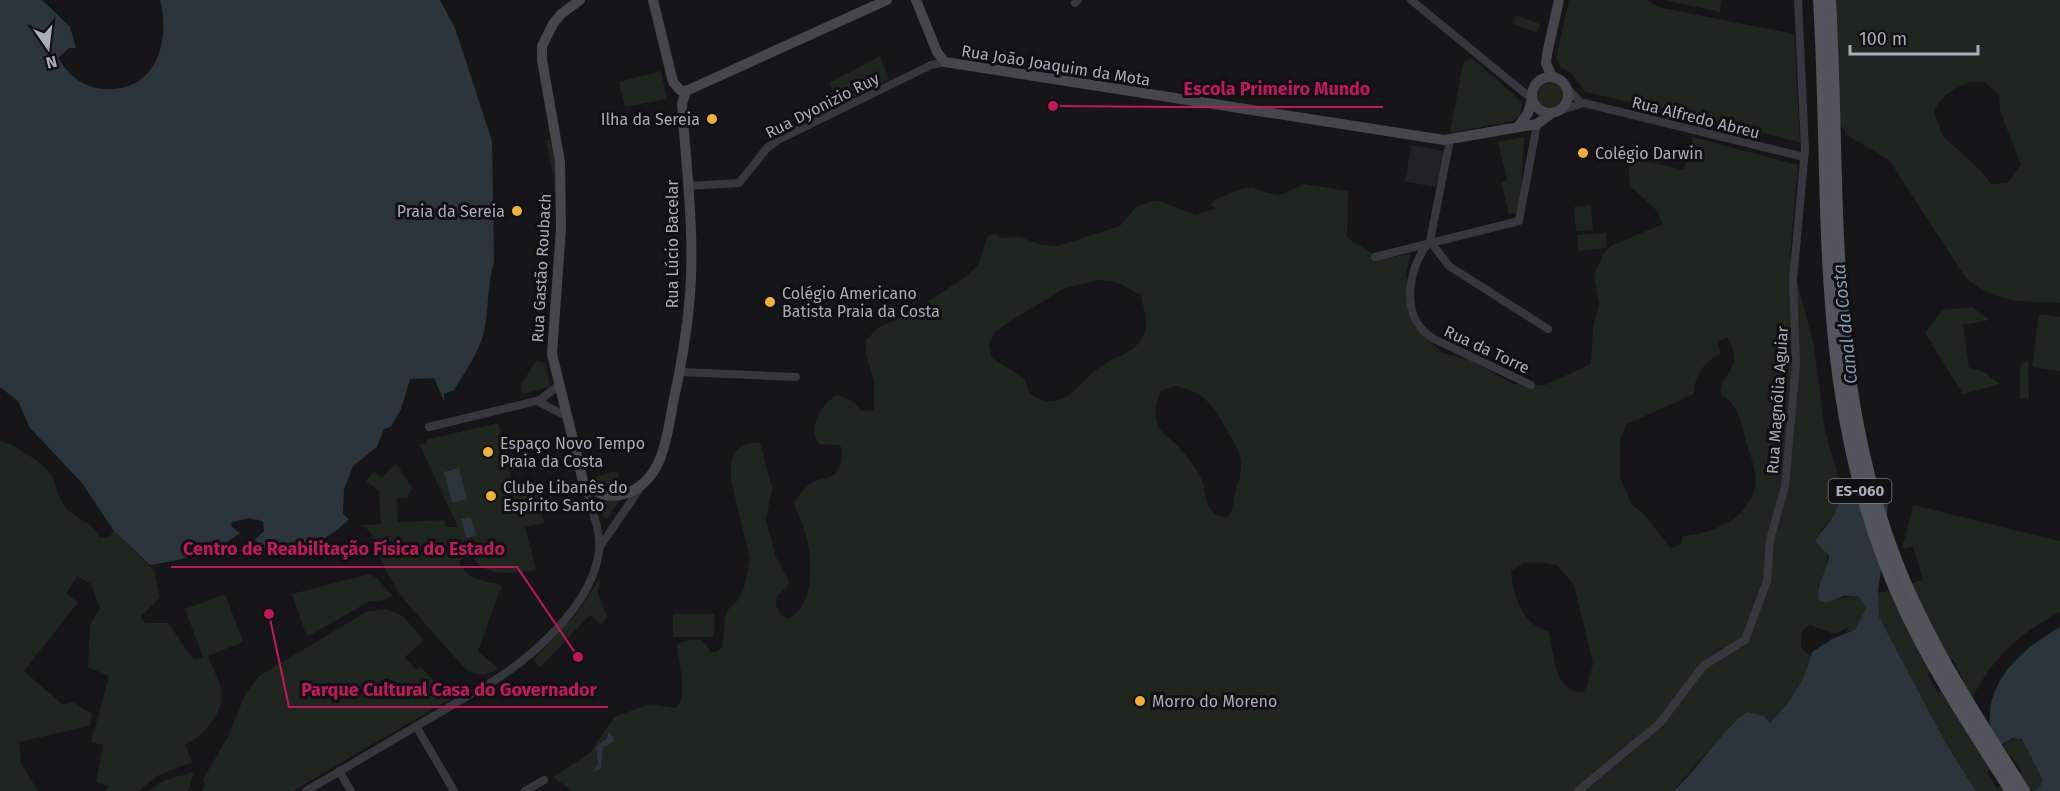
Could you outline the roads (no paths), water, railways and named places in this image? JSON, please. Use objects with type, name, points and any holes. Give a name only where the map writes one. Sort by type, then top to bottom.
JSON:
[{"type":"main road","name":"ES-060","points":[[1819,0],[1830,315],[1838,386],[1851,456],[1878,548],[1916,635],[1951,697],[2011,791]]},
{"type":"main road","name":"ES-060","points":[[1830,0],[1842,315],[1849,385],[1862,454],[1889,543],[1921,619],[1960,691],[2024,791]]},
{"type":"street","name":"Rua Gastão Roubach","points":[[580,0],[557,19],[542,46],[542,60],[560,162],[561,228],[552,341],[566,416],[599,548]]},
{"type":"street","points":[[653,0],[673,82],[680,90],[686,91],[887,0]]},
{"type":"street","points":[[916,0],[937,52],[945,62]]},
{"type":"street","points":[[1410,0],[1532,99],[1541,111],[1556,112],[1568,100],[1566,87]]},
{"type":"street","points":[[1552,77],[1546,63],[1559,0]]},
{"type":"street","name":"Rua Magnólia Aguiar","points":[[1578,791],[1660,723],[1703,666],[1745,640],[1767,581],[1770,540],[1785,486],[1796,364],[1793,280],[1804,157],[1798,0]]},
{"type":"street","name":"Rua João Joaquim da Mota","points":[[945,62],[1333,125],[1450,140],[1537,124]]},
{"type":"street","name":"Rua Dyonizio Ruy","points":[[687,186],[739,183],[767,148],[778,140],[931,65],[945,62]]},
{"type":"street","points":[[1375,257],[1430,241],[1514,223],[1522,216],[1537,124],[1556,112],[1581,103],[1557,79],[1545,78],[1535,85],[1528,114],[1518,128]]},
{"type":"street","name":"Rua Lúcio Bacelar","points":[[599,548],[665,449],[680,372],[690,294],[682,104],[686,91]]},
{"type":"street","name":"Rua Alfredo Abreu","points":[[1581,103],[1804,157]]},
{"type":"street","points":[[1450,140],[1430,241],[1449,266],[1548,329]]},
{"type":"street","name":"Rua da Torre","points":[[1430,241],[1417,259],[1412,273],[1411,299],[1418,324],[1434,339],[1531,385]]},
{"type":"street","points":[[680,372],[796,377]]},
{"type":"street","points":[[429,427],[535,401],[549,395],[559,385]]},
{"type":"street","points":[[535,401],[566,416]]},
{"type":"street","points":[[583,481],[596,492],[613,496],[629,492],[648,477]]},
{"type":"street","points":[[306,791],[501,676],[540,645],[585,591],[599,548]]},
{"type":"street","points":[[416,726],[454,791]]},
{"type":"street","points":[[339,771],[351,791]]},
{"type":"street","points":[[525,791],[544,780]]},
{"type":"place","name":"Escola Primeiro Mundo","points":[[1053,106]]},
{"type":"place","name":"Ilha da Sereia","points":[[712,119]]},
{"type":"place","name":"Colégio Darwin","points":[[1583,153]]},
{"type":"place","name":"Praia da Sereia","points":[[517,211]]},
{"type":"place","name":"Colégio Americano Batista Praia da Costa","points":[[770,302]]},
{"type":"place","name":"Espaço Novo Tempo Praia da Costa","points":[[488,452]]},
{"type":"place","name":"Clube Libanês do Espírito Santo","points":[[491,496]]},
{"type":"place","name":"Parque Cultural Casa do Governador","points":[[269,614]]},
{"type":"place","name":"Centro de Reabilitação Física do Estado","points":[[578,657]]},
{"type":"place","name":"Morro do Moreno","points":[[1140,701]]},
{"type":"water label","name":"Canal da Costa","points":[[1845,324]]}]
